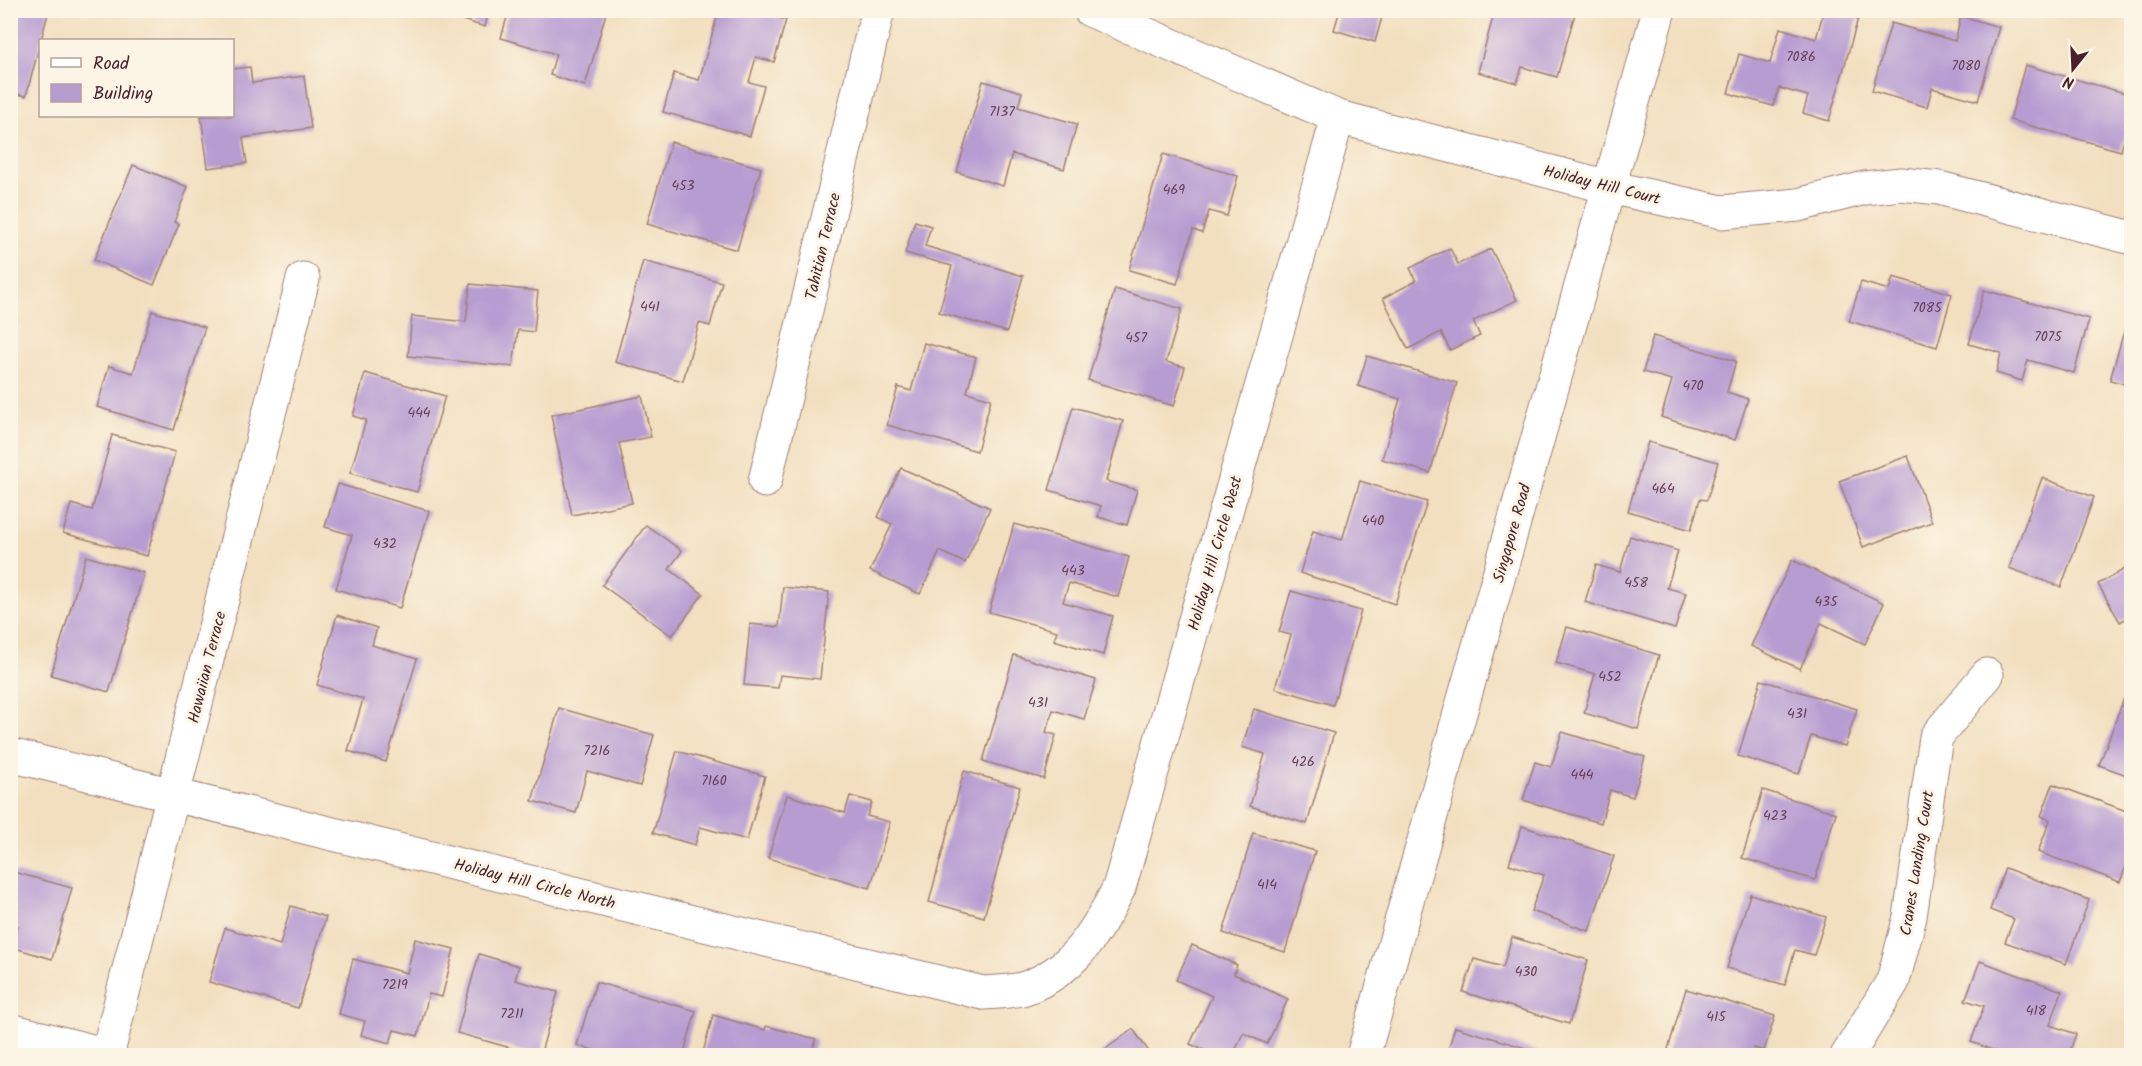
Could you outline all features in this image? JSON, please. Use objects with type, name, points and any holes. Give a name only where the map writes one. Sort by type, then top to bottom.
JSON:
[{"type":"street","name":"Tahitian Terrace","points":[[765,481],[878,10]]},
{"type":"street","name":"Holiday Hill Court","points":[[1090,10],[1338,117],[1609,187],[1722,212],[1798,205],[1865,188],[1901,184],[1939,188],[2132,238]]},
{"type":"street","name":"Singapore Road","points":[[1363,1056],[1659,10]]},
{"type":"street","name":"Holiday Hill Circle West","points":[[1058,972],[1076,956],[1098,930],[1119,888],[1338,117]]},
{"type":"street","name":"Hawaiian Terrace","points":[[108,1055],[303,279]]},
{"type":"street","name":"Cranes Landing Court","points":[[1847,1056],[1893,981],[1910,917],[1936,737],[1987,675]]},
{"type":"street","name":"Holiday Hill Circle North","points":[[10,755],[983,993],[1023,989],[1058,972]]},
{"type":"street","points":[[10,1030],[108,1055]]},
{"type":"building","points":[[10,10],[49,10],[41,39],[39,39],[39,47],[26,96],[10,92]]},
{"type":"building","points":[[431,10],[489,10],[485,27]]},
{"type":"building","points":[[509,10],[607,10],[585,86],[550,75],[556,54],[501,38]]},
{"type":"building","points":[[719,10],[752,10],[786,20],[774,62],[756,57],[749,82],[764,86],[750,136],[663,112],[674,73],[699,80]]},
{"type":"building","points":[[1340,10],[1384,10],[1375,42],[1334,30]]},
{"type":"building","points":[[1495,10],[1576,10],[1557,77],[1522,67],[1517,83],[1478,72]]},
{"type":"building","points":[[1824,10],[1842,10],[1859,15],[1829,121],[1803,113],[1808,96],[1779,88],[1773,106],[1728,93],[1739,54],[1770,63],[1780,28],[1816,39]]},
{"type":"building","points":[[1961,16],[1999,27],[1978,101],[1932,88],[1927,107],[1872,91],[1891,23],[1955,41]]},
{"type":"building","points":[[2025,65],[2132,95],[2132,112],[2121,151],[2010,120]]},
{"type":"building","points":[[250,67],[252,83],[304,76],[311,128],[243,138],[247,163],[208,168],[201,117],[234,117],[234,69]]},
{"type":"building","points":[[983,81],[1022,92],[1018,107],[1077,124],[1064,169],[1012,154],[1003,186],[957,172]]},
{"type":"building","points":[[671,142],[761,168],[737,250],[647,224]]},
{"type":"building","points":[[1163,154],[1238,176],[1227,216],[1209,211],[1202,233],[1193,230],[1177,284],[1129,270]]},
{"type":"building","points":[[133,165],[188,187],[174,222],[179,224],[154,285],[94,260]]},
{"type":"building","points":[[915,221],[931,226],[925,246],[1023,276],[1007,332],[939,312],[952,266],[905,253]]},
{"type":"building","points":[[1450,248],[1458,264],[1491,249],[1517,300],[1473,321],[1480,336],[1450,350],[1441,332],[1408,349],[1383,298],[1416,281],[1410,268]]},
{"type":"building","points":[[643,261],[722,282],[710,326],[699,323],[683,381],[615,362]]},
{"type":"building","points":[[1893,277],[1952,294],[1937,347],[1849,321],[1861,282],[1889,290]]},
{"type":"building","points":[[470,284],[538,291],[534,332],[518,330],[513,367],[408,356],[412,316],[466,322]]},
{"type":"building","points":[[1115,289],[1182,309],[1166,362],[1185,367],[1174,406],[1088,380]]},
{"type":"building","points":[[1984,290],[2089,319],[2074,373],[2028,360],[2022,381],[1996,373],[2001,353],[1969,344]]},
{"type":"building","points":[[152,311],[205,327],[174,430],[97,407],[109,366],[133,373]]},
{"type":"building","points":[[2126,324],[2132,326],[2132,386],[2110,380]]},
{"type":"building","points":[[1653,336],[1736,361],[1727,392],[1748,399],[1735,440],[1661,417],[1672,380],[1643,372]]},
{"type":"building","points":[[924,343],[976,357],[967,392],[991,399],[977,451],[887,425],[898,387],[911,391]]},
{"type":"building","points":[[1367,356],[1457,383],[1430,473],[1382,459],[1400,399],[1358,386]]},
{"type":"building","points":[[365,373],[445,396],[417,492],[350,473],[366,420],[353,416]]},
{"type":"building","points":[[642,396],[651,437],[619,443],[632,503],[572,515],[551,415]]},
{"type":"building","points":[[1073,407],[1123,421],[1106,481],[1137,490],[1127,525],[1098,517],[1101,506],[1049,490]]},
{"type":"building","points":[[112,435],[175,452],[147,556],[63,533],[71,504],[92,510]]},
{"type":"building","points":[[1648,442],[1718,462],[1707,500],[1700,499],[1691,530],[1628,511]]},
{"type":"building","points":[[1908,456],[1932,522],[1863,547],[1839,481]]},
{"type":"building","points":[[901,468],[990,508],[965,563],[940,551],[920,594],[870,571],[892,524],[878,517]]},
{"type":"building","points":[[2042,478],[2094,497],[2061,587],[2009,568]]},
{"type":"building","points":[[1360,481],[1427,502],[1395,604],[1300,573],[1313,531],[1342,540]]},
{"type":"building","points":[[338,484],[429,511],[400,608],[336,589],[352,535],[325,527]]},
{"type":"building","points":[[1014,524],[1129,557],[1118,597],[1069,583],[1063,602],[1113,616],[1103,655],[1054,640],[1057,631],[989,612]]},
{"type":"building","points":[[646,525],[682,551],[669,569],[703,594],[672,636],[602,585]]},
{"type":"building","points":[[1630,536],[1678,551],[1667,588],[1686,593],[1675,629],[1585,602],[1596,565],[1620,572]]},
{"type":"building","points":[[86,556],[144,573],[109,692],[51,675]]},
{"type":"building","points":[[1792,560],[1884,603],[1865,644],[1821,623],[1800,669],[1751,646]]},
{"type":"building","points":[[2132,565],[2132,615],[2120,622],[2098,584]]},
{"type":"building","points":[[783,587],[829,592],[820,679],[780,675],[778,688],[744,685],[750,624],[779,627]]},
{"type":"building","points":[[1291,591],[1361,611],[1333,705],[1275,688],[1291,635],[1279,632]]},
{"type":"building","points":[[337,615],[377,628],[372,645],[417,659],[386,762],[348,751],[363,699],[317,685]]},
{"type":"building","points":[[1567,627],[1659,655],[1638,729],[1584,713],[1595,674],[1556,663]]},
{"type":"building","points":[[1014,655],[1096,680],[1084,719],[1053,710],[1046,732],[1056,735],[1044,779],[983,761]]},
{"type":"building","points":[[1761,680],[1857,709],[1845,746],[1811,736],[1799,774],[1738,756]]},
{"type":"building","points":[[2124,698],[2132,701],[2132,777],[2099,765]]},
{"type":"building","points":[[559,708],[654,735],[640,786],[587,771],[576,813],[532,801]]},
{"type":"building","points":[[1254,709],[1334,733],[1307,824],[1250,806],[1265,754],[1242,747]]},
{"type":"building","points":[[1562,732],[1645,757],[1633,797],[1610,790],[1601,823],[1523,800],[1535,762],[1551,767]]},
{"type":"building","points":[[677,751],[765,776],[747,840],[700,827],[695,845],[653,833]]},
{"type":"building","points":[[964,771],[1020,787],[984,917],[929,902]]},
{"type":"building","points":[[2053,784],[2132,813],[2132,851],[2120,882],[2038,852],[2050,820],[2041,816]]},
{"type":"building","points":[[1763,790],[1836,813],[1815,880],[1742,858]]},
{"type":"building","points":[[787,795],[845,813],[850,796],[872,802],[867,816],[890,822],[870,888],[768,858]]},
{"type":"building","points":[[1522,826],[1614,856],[1589,931],[1531,911],[1544,875],[1509,864]]},
{"type":"building","points":[[1253,833],[1315,851],[1285,952],[1223,933]]},
{"type":"building","points":[[2005,868],[2089,900],[2066,964],[2005,942],[2014,919],[1990,910]]},
{"type":"building","points":[[10,871],[72,888],[52,959],[11,947],[18,926],[10,924]]},
{"type":"building","points":[[1750,894],[1826,917],[1814,955],[1795,950],[1785,985],[1727,968]]},
{"type":"building","points":[[291,906],[326,917],[298,1008],[209,982],[225,928],[280,945]]},
{"type":"building","points":[[1512,937],[1588,960],[1569,1024],[1463,992],[1474,959],[1503,967]]},
{"type":"building","points":[[415,939],[454,949],[442,997],[429,994],[418,1036],[394,1030],[390,1043],[361,1035],[365,1021],[339,1014],[353,959],[407,973]]},
{"type":"building","points":[[1192,945],[1237,965],[1234,974],[1288,999],[1267,1044],[1243,1033],[1233,1056],[1217,1056],[1190,1044],[1212,996],[1176,980]]},
{"type":"building","points":[[479,954],[519,966],[515,980],[558,992],[540,1056],[457,1033]]},
{"type":"building","points":[[1980,961],[2062,991],[2050,1025],[2076,1034],[2068,1056],[2009,1056],[1971,1042],[1984,1006],[1965,1000]]},
{"type":"building","points":[[596,982],[696,1011],[683,1056],[612,1056],[577,1045]]},
{"type":"building","points":[[1686,989],[1775,1016],[1764,1051],[1754,1048],[1751,1056],[1666,1056]]},
{"type":"building","points":[[713,1015],[765,1030],[766,1026],[816,1039],[811,1056],[702,1056]]},
{"type":"building","points":[[1455,1027],[1543,1053],[1542,1056],[1446,1056]]},
{"type":"building","points":[[1133,1029],[1152,1056],[1102,1056],[1100,1053]]}]
